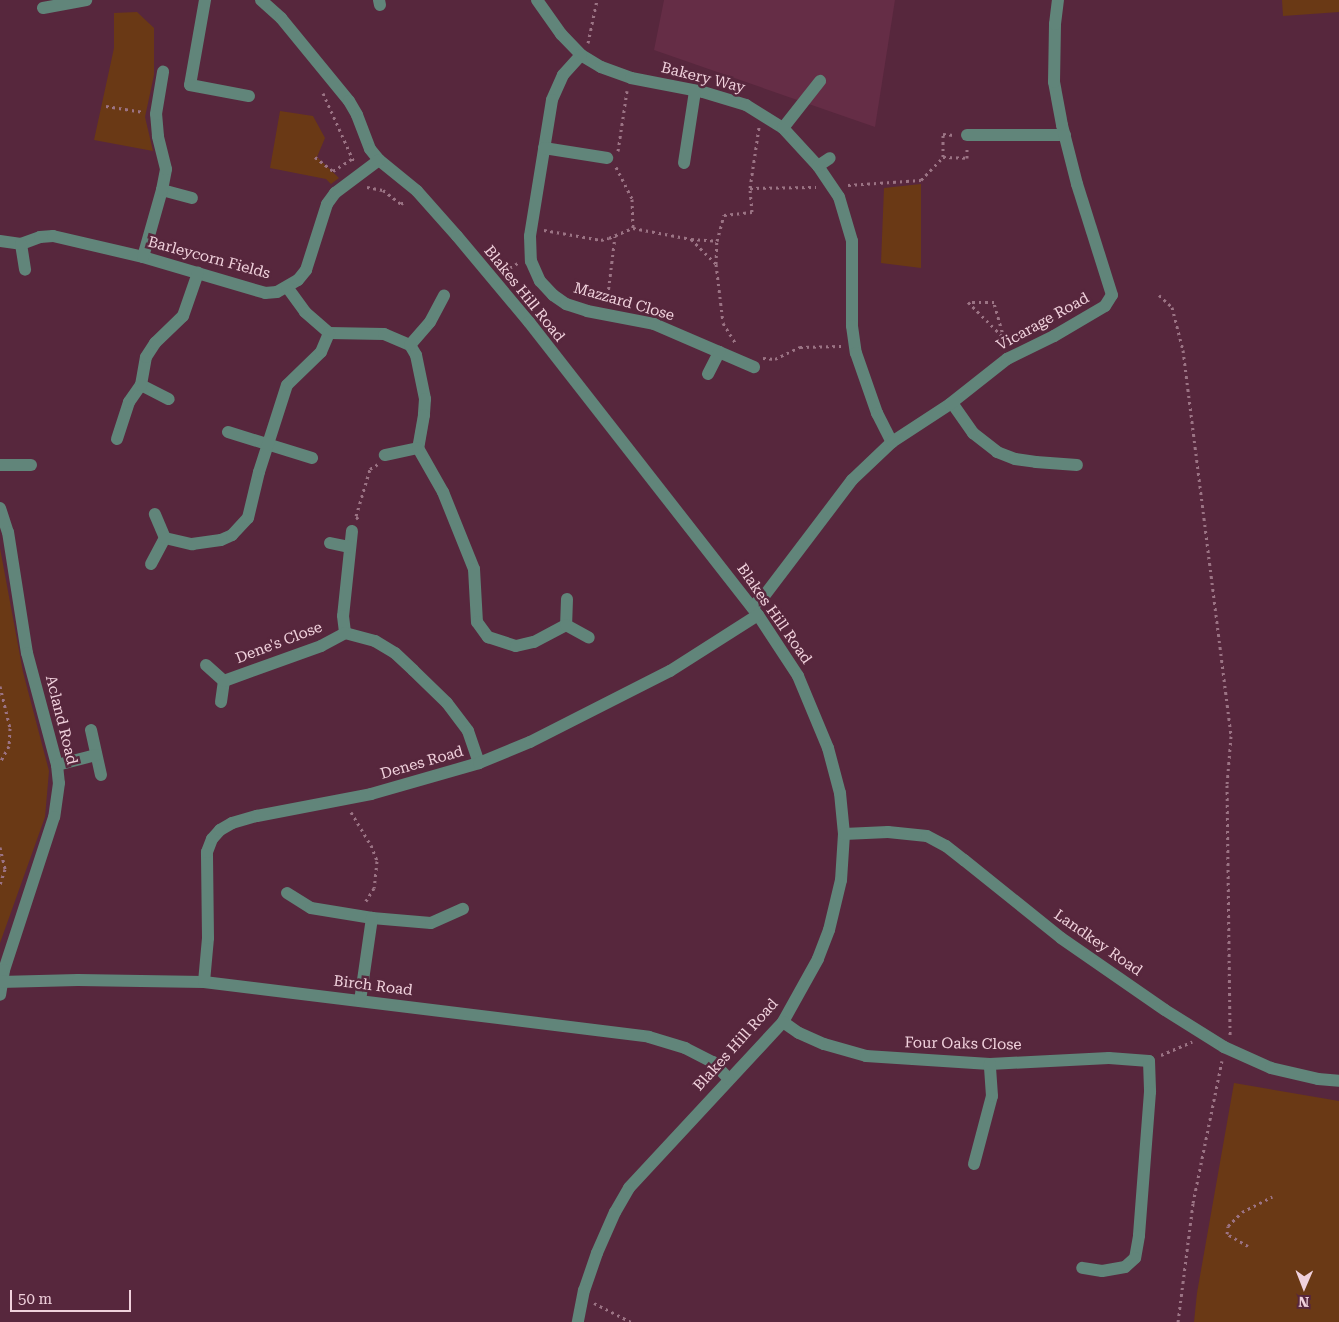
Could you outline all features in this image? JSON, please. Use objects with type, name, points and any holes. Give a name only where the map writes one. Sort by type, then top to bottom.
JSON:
[{"type":"street","points":[[43,8],[86,0]]},
{"type":"street","points":[[205,0],[190,85],[249,96]]},
{"type":"street","name":"Blakes Hill Road","points":[[261,0],[281,18],[349,102],[358,115],[370,149],[378,160],[417,191],[529,322],[755,611],[798,676],[828,748],[840,793],[844,834],[841,880],[829,930],[818,959],[783,1022],[629,1188],[615,1212],[597,1253],[584,1290],[578,1322]]},
{"type":"street","name":"Bakery Way","points":[[537,0],[561,34],[583,56],[601,67],[631,78],[696,90],[746,105],[784,128],[818,166],[839,197],[852,241],[852,326],[855,346],[869,390],[892,442]]},
{"type":"street","name":"Vicarage Road","points":[[755,611],[764,596],[852,480],[892,442],[952,403],[1007,359],[1054,336],[1105,306],[1112,295],[1090,227],[1065,135],[1054,82],[1055,24],[1058,0]]},
{"type":"street","name":"Mazzard Close","points":[[583,56],[564,75],[552,100],[529,251],[531,261],[540,281],[553,295],[566,304],[606,315],[654,324],[719,352],[757,363]]},
{"type":"street","points":[[143,257],[166,169],[158,136],[156,114],[163,72]]},
{"type":"street","points":[[784,128],[820,81]]},
{"type":"street","points":[[684,163],[696,90]]},
{"type":"street","points":[[968,135],[1065,135]]},
{"type":"street","points":[[544,148],[613,158]]},
{"type":"street","points":[[818,166],[830,158]]},
{"type":"street","name":"Barleycorn Fields","points":[[0,241],[21,244],[40,236],[53,236],[143,257],[265,293],[277,292],[287,287],[306,270],[327,204],[335,193],[378,160]]},
{"type":"street","points":[[162,190],[192,198]]},
{"type":"street","points":[[21,244],[25,270]]},
{"type":"street","points":[[118,439],[129,402],[141,385],[146,357],[155,343],[182,316],[198,273]]},
{"type":"street","points":[[287,287],[305,312],[329,333],[384,334],[410,345],[416,355],[425,399],[418,448],[443,492],[472,561],[477,622],[488,637],[516,646],[534,642],[566,625]]},
{"type":"street","points":[[410,345],[430,322],[444,296]]},
{"type":"street","points":[[165,538],[192,544],[209,543],[232,534],[248,518],[275,417],[288,385],[321,352],[329,333]]},
{"type":"street","points":[[708,374],[719,352]]},
{"type":"street","points":[[141,385],[169,399]]},
{"type":"street","points":[[952,403],[973,433],[986,446],[997,452],[1015,459],[1077,465]]},
{"type":"street","points":[[228,432],[312,458]]},
{"type":"street","points":[[385,455],[418,448]]},
{"type":"street","points":[[0,464],[31,465]]},
{"type":"street","name":"Acland Road","points":[[0,508],[8,532],[27,653],[57,765],[59,783],[54,817],[24,904],[4,970],[0,995]]},
{"type":"street","points":[[155,514],[165,538]]},
{"type":"street","name":"Dene's Close","points":[[345,633],[343,616],[352,531]]},
{"type":"street","points":[[151,564],[165,538]]},
{"type":"street","points":[[330,543],[349,546]]},
{"type":"street","points":[[566,625],[567,599]]},
{"type":"street","name":"Denes Road","points":[[204,982],[208,938],[207,852],[212,839],[220,830],[232,823],[257,816],[399,787],[479,763],[530,742],[670,670],[755,611]]},
{"type":"street","points":[[566,625],[589,638]]},
{"type":"street","name":"Dene's Close","points":[[224,681],[321,646],[345,633],[375,641],[394,652],[447,703],[468,731],[479,763]]},
{"type":"street","name":"Dene's Close","points":[[206,665],[224,681]]},
{"type":"street","name":"Dene's Close","points":[[221,702],[224,681]]},
{"type":"street","points":[[91,730],[101,775]]},
{"type":"street","points":[[57,765],[96,755]]},
{"type":"street","name":"Landkey Road","points":[[844,834],[903,833],[927,836],[946,846],[1061,938],[1224,1047],[1271,1068],[1318,1079],[1339,1081]]},
{"type":"street","points":[[287,892],[311,908],[367,917],[431,923],[463,909]]},
{"type":"street","points":[[360,1001],[367,917]]},
{"type":"street","name":"Birch Road","points":[[1,982],[78,980],[204,982],[649,1037],[685,1048],[713,1062],[729,1079]]},
{"type":"street","name":"Four Oaks Close","points":[[783,1022],[824,1044],[866,1056],[990,1064],[1109,1058],[1149,1061]]},
{"type":"street","points":[[1082,1268],[1102,1271],[1125,1267],[1135,1258],[1139,1236],[1150,1092],[1149,1061]]},
{"type":"street","points":[[974,1164],[992,1096],[990,1064]]},
{"type":"path","points":[[583,56],[597,0]]},
{"type":"path","points":[[631,78],[613,158],[616,171],[632,199],[633,228]]},
{"type":"path","points":[[106,106],[156,114]]},
{"type":"path","points":[[741,349],[723,323],[716,264],[717,241],[724,215],[752,212],[750,188],[761,114]]},
{"type":"path","points":[[750,188],[832,187],[921,180],[942,157],[943,134],[968,135],[967,158],[942,157]]},
{"type":"path","points":[[315,156],[333,171],[353,158]]},
{"type":"path","points":[[532,228],[601,240],[633,228],[691,239],[717,241]]},
{"type":"path","points":[[606,315],[615,236]]},
{"type":"path","points":[[691,239],[716,264]]},
{"type":"path","points":[[490,278],[518,263],[531,261]]},
{"type":"path","points":[[1159,294],[1172,307],[1184,350],[1232,736],[1227,785],[1230,1036],[1224,1047],[1193,1203],[1178,1322]]},
{"type":"path","points":[[1004,338],[994,302],[968,302],[1004,338],[1020,353]]},
{"type":"path","points":[[757,363],[775,359],[800,347],[818,344],[855,346]]},
{"type":"path","points":[[352,531],[362,526],[356,516],[370,469],[383,461],[385,455]]},
{"type":"path","points":[[0,686],[10,728],[9,746],[0,762]]},
{"type":"path","points":[[347,799],[351,811],[372,845],[377,861],[374,888],[363,905],[367,917]]},
{"type":"path","points":[[0,847],[5,869],[0,884]]},
{"type":"path","points":[[1149,1061],[1206,1036]]},
{"type":"path","points":[[1248,1246],[1227,1234],[1228,1226],[1242,1212],[1272,1197]]},
{"type":"path","points":[[608,1308],[631,1322]]},
{"type":"shaded area","points":[[664,0],[895,0],[875,127],[654,50]]},
{"type":"shaded area","points":[[1282,0],[1339,0],[1339,12],[1283,16]]},
{"type":"shaded area","points":[[137,12],[154,28],[154,75],[145,117],[153,151],[94,140],[114,48],[114,13]]},
{"type":"shaded area","points":[[280,111],[313,116],[325,138],[317,157],[339,178],[331,184],[326,179],[270,168]]},
{"type":"shaded area","points":[[921,184],[921,268],[881,263],[884,188]]},
{"type":"shaded area","points":[[0,548],[23,672],[49,771],[45,817],[0,943]]},
{"type":"shaded area","points":[[1234,1083],[1339,1101],[1339,1322],[1194,1322],[1197,1293]]}]
